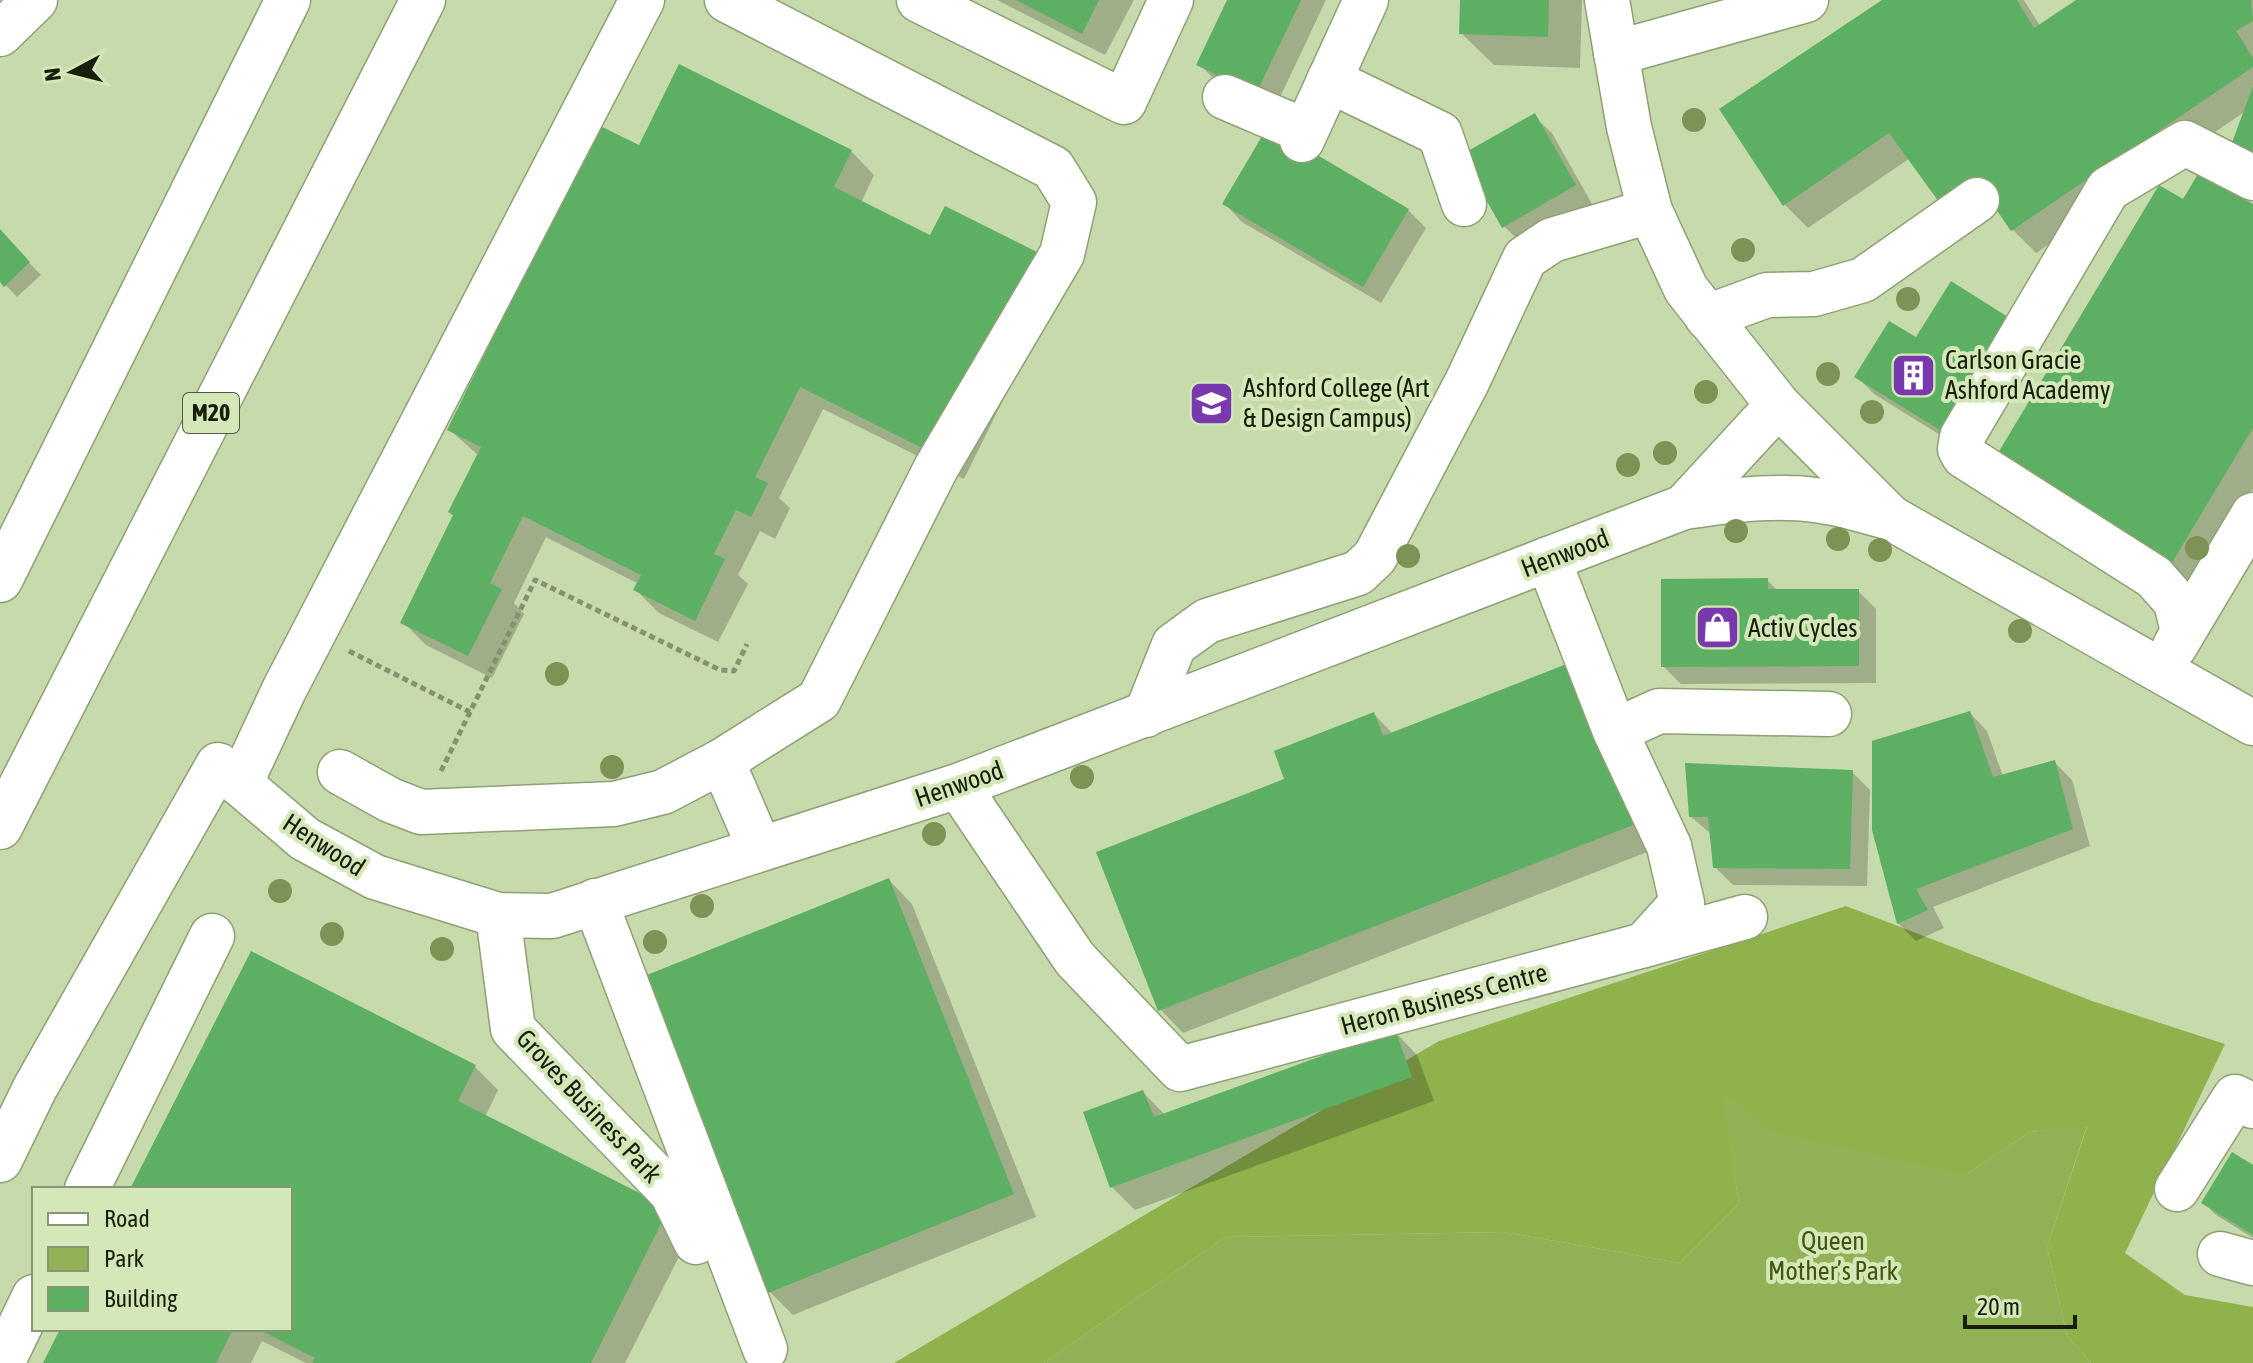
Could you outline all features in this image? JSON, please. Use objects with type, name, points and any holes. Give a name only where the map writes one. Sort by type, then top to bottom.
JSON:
[{"type":"main road","points":[[0,34],[35,0]]},
{"type":"main road","points":[[0,580],[288,0]]},
{"type":"main road","name":"M20","points":[[0,827],[423,0]]},
{"type":"main road","points":[[240,784],[284,690],[642,0]]},
{"type":"main road","points":[[340,772],[390,800],[421,812],[614,804],[663,792],[722,761],[819,700],[936,468],[1062,254],[1074,202],[1053,168],[727,0]]},
{"type":"main road","points":[[919,0],[1124,102],[1171,0]]},
{"type":"main road","points":[[1225,97],[1304,135],[1366,0]]},
{"type":"main road","name":"Henwood","points":[[1607,0],[1629,127],[1650,211],[1686,289],[1778,405],[1891,518]]},
{"type":"main road","points":[[1616,53],[1806,0]]},
{"type":"main road","points":[[1329,80],[1440,134],[1464,204]]},
{"type":"main road","points":[[2183,632],[2176,602],[2154,577],[1964,456],[1960,449],[1962,437],[2108,189],[2185,143],[2253,178]]},
{"type":"main road","points":[[1707,317],[1767,295],[1814,294],[1863,280],[1977,200]]},
{"type":"main road","points":[[1146,715],[1174,645],[1207,621],[1358,573],[1375,557],[1467,382],[1525,258],[1552,240],[1650,211]]},
{"type":"main road","name":"Henwood","points":[[1684,507],[1778,405]]},
{"type":"main road","name":"Henwood","points":[[0,1160],[35,1088],[218,765],[305,839],[375,877],[498,915],[552,916],[958,786],[1684,507],[1791,498],[1843,505],[1891,518],[2160,672],[2250,711]]},
{"type":"main road","points":[[2160,672],[2253,515]]},
{"type":"main road","points":[[1548,559],[1615,731],[1669,846],[1682,903],[1644,945]]},
{"type":"main road","points":[[1615,731],[1659,711],[1829,714]]},
{"type":"main road","points":[[722,761],[760,849]]},
{"type":"main road","name":"Heron Business Centre","points":[[958,786],[1075,959],[1180,1069],[1644,945]]},
{"type":"main road","points":[[595,901],[765,1349]]},
{"type":"main road","name":"Groves Business Park","points":[[498,915],[513,1029],[672,1193],[696,1242]]},
{"type":"main road","points":[[1644,945],[1745,917]]},
{"type":"main road","points":[[88,1187],[212,936]]},
{"type":"main road","points":[[2177,1189],[2235,1097],[2253,1106]]},
{"type":"main road","points":[[2,1363],[32,1301]]},
{"type":"path","points":[[421,812],[535,580],[720,670],[734,671],[747,644]]},
{"type":"path","points":[[314,634],[470,712]]},
{"type":"green space","points":[[1846,906],[2092,1001],[2225,1044],[2125,1253],[2185,1295],[2253,1307],[2253,1363],[2091,1363],[2067,1336],[2047,1247],[2087,1127],[2030,1132],[1965,1175],[1772,1132],[1722,1092],[1739,1204],[1680,1263],[1504,1232],[1225,1237],[1044,1363],[894,1363],[1439,1041]]},
{"type":"green space","name":"Queen Mother’s Park","points":[[1721,1092],[1965,1175],[2030,1132],[2087,1126],[2047,1247],[2067,1336],[2091,1363],[1044,1363],[1225,1237],[1504,1232],[1680,1263],[1739,1204]]},
{"type":"building","points":[[1016,0],[1099,0],[1082,34]]},
{"type":"building","points":[[1227,0],[1301,0],[1256,94],[1196,65]]},
{"type":"building","points":[[1460,0],[1549,0],[1548,37],[1459,34]]},
{"type":"building","points":[[1882,0],[2017,0],[2034,28],[2076,0],[2251,0],[2253,21],[2236,31],[2253,58],[2253,67],[2011,231],[1973,176],[1939,202],[1889,133],[1783,206],[1719,109]]},
{"type":"building","points":[[679,64],[852,150],[834,187],[930,235],[945,206],[1041,254],[940,457],[800,387],[755,477],[768,483],[751,517],[736,510],[714,554],[725,559],[695,621],[633,590],[641,575],[523,516],[490,583],[502,589],[468,656],[400,623],[453,515],[448,512],[481,447],[447,430],[598,125],[639,145]]},
{"type":"building","points":[[2253,86],[2253,156],[2230,148]]},
{"type":"building","points":[[1535,113],[1576,185],[1502,228],[1461,155]]},
{"type":"building","points":[[1268,126],[1409,209],[1363,287],[1222,204]]},
{"type":"building","points":[[2199,172],[2253,204],[2253,428],[2171,564],[1995,458],[2159,185],[2183,199]]},
{"type":"building","points":[[0,229],[30,262],[4,287],[0,282]]},
{"type":"building","points":[[1951,281],[2008,317],[1940,430],[1854,377],[1889,321],[1916,337]]},
{"type":"building","points":[[1768,578],[1768,589],[1859,589],[1859,666],[1661,667],[1661,579]]},
{"type":"building","points":[[1569,663],[1633,825],[1158,1011],[1096,852],[1284,779],[1274,751],[1374,712],[1383,736]]},
{"type":"building","points":[[1970,711],[1993,777],[2055,760],[2073,829],[1916,889],[1928,910],[1897,924],[1872,830],[1872,741]]},
{"type":"building","points":[[1685,763],[1853,770],[1850,869],[1713,868],[1708,817],[1689,817]]},
{"type":"building","points":[[889,878],[1014,1194],[768,1293],[642,977]]},
{"type":"building","points":[[251,951],[476,1065],[458,1101],[669,1208],[591,1363],[312,1363],[315,1358],[262,1331],[292,1331],[292,1187],[131,1187]]},
{"type":"building","points":[[1395,1029],[1412,1077],[1110,1188],[1083,1112],[1143,1090],[1154,1117]]},
{"type":"building","points":[[2232,1152],[2253,1165],[2253,1235],[2201,1203]]},
{"type":"building","points":[[59,1331],[232,1331],[216,1363],[43,1363]]},
{"type":"place","name":"Carlson Gracie Ashford Academy","points":[[1914,375]]},
{"type":"place","name":"Ashford College (Art & Design Campus)","points":[[1212,403]]},
{"type":"place","name":"Activ Cycles","points":[[1717,628]]}]
